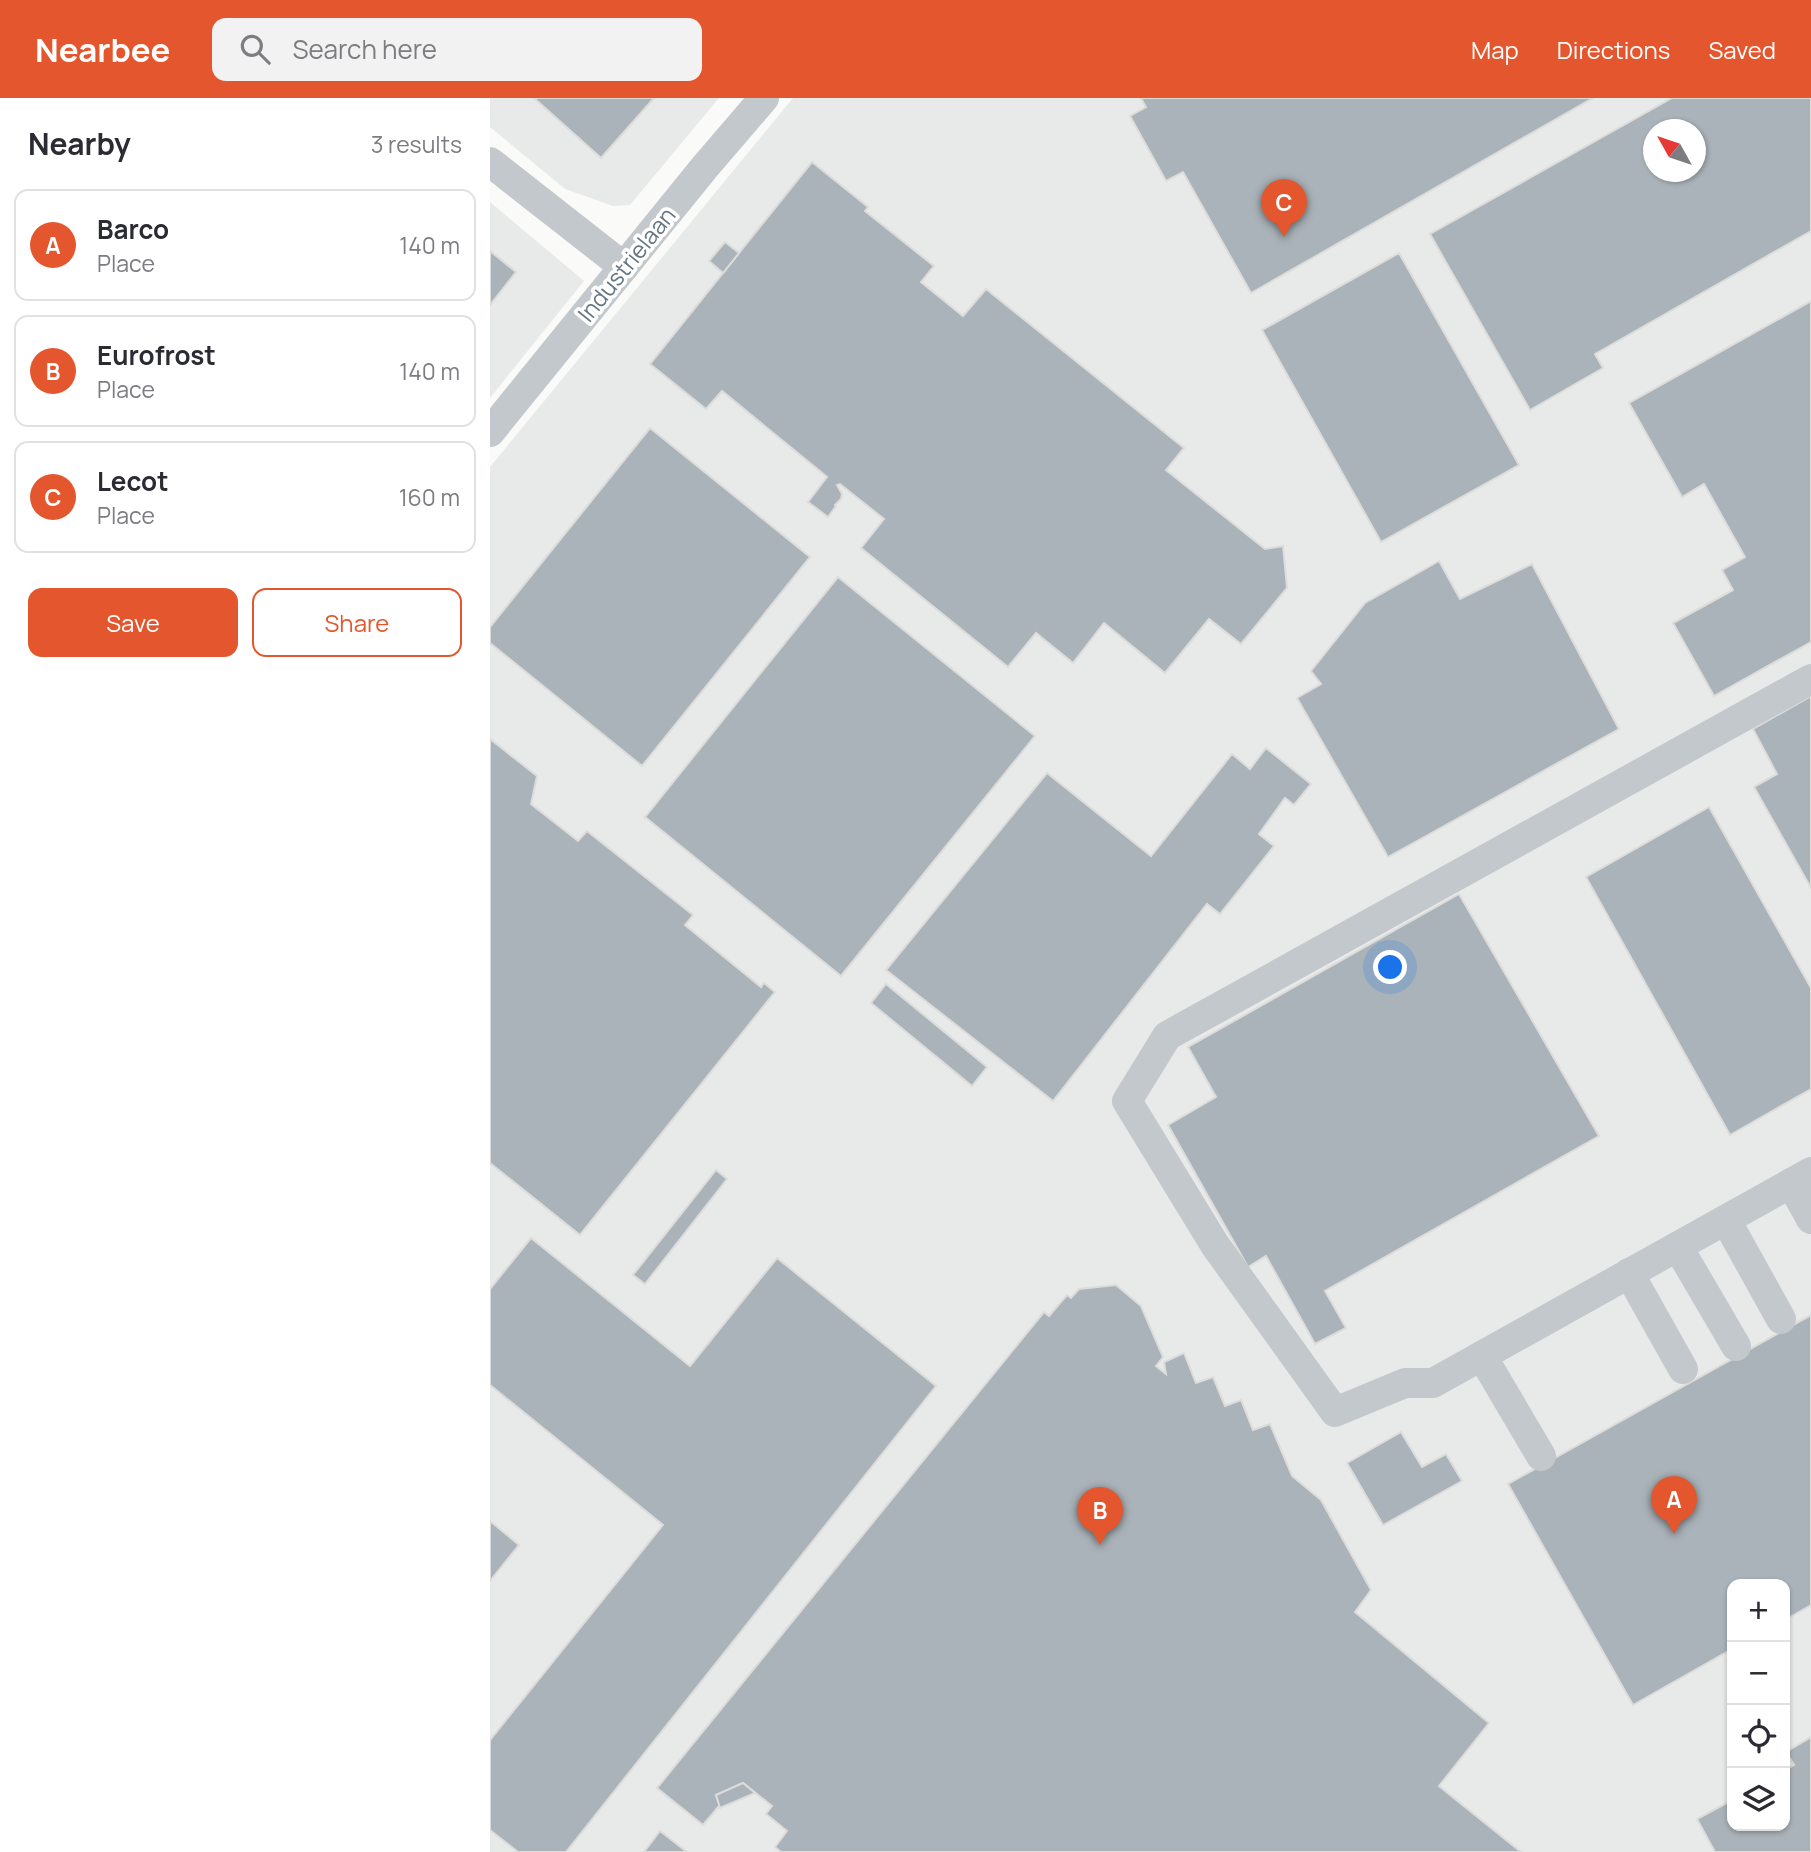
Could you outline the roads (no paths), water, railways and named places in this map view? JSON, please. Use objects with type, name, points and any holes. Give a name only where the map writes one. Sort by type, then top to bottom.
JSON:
[{"type":"street","name":"Industrielaan","points":[[490,432],[764,98]]},
{"type":"street","points":[[490,162],[624,267]]},
{"type":"street","points":[[1811,679],[1167,1037],[1127,1101],[1215,1245],[1335,1412],[1405,1383],[1433,1383],[1801,1178],[1811,1219]]},
{"type":"street","points":[[1726,1220],[1781,1319]]},
{"type":"street","points":[[1678,1247],[1735,1346]]},
{"type":"street","points":[[1629,1273],[1683,1369]]},
{"type":"street","points":[[1482,1356],[1541,1456]]},
{"type":"place","name":"Lecot","points":[[1284,237]]},
{"type":"place","name":"Barco","points":[[1674,1534]]},
{"type":"place","name":"Eurofrost","points":[[1100,1545]]}]
